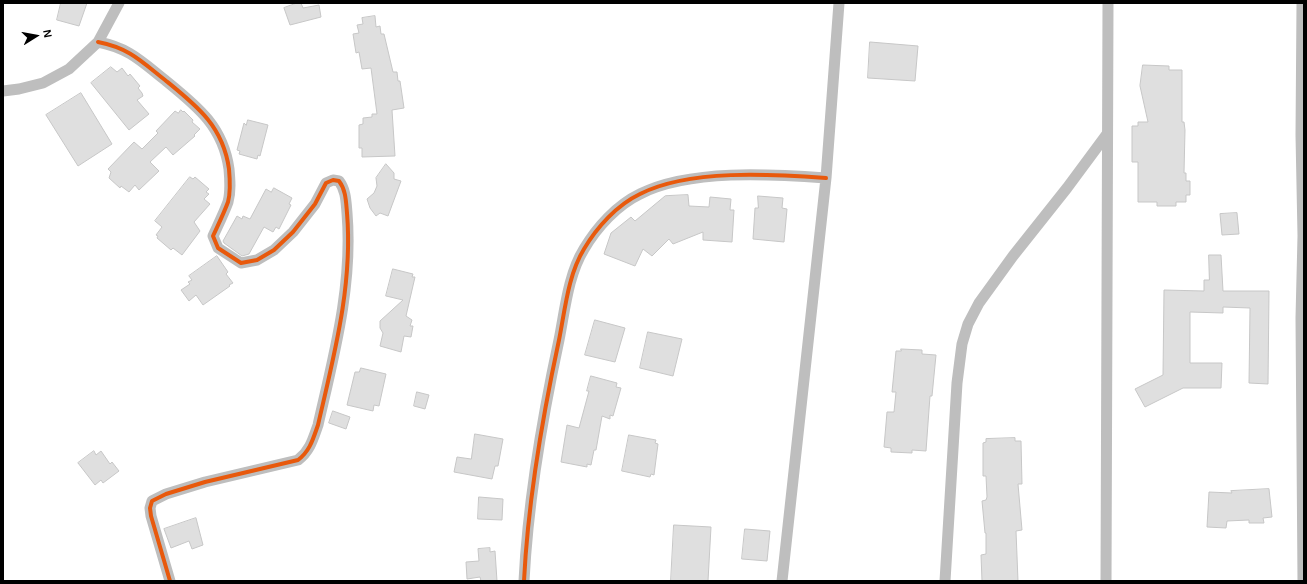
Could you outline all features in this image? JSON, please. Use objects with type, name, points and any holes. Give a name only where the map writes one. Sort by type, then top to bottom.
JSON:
[{"type":"street","points":[[3,91],[43,83],[69,69],[98,42],[119,3]]},
{"type":"street","points":[[782,581],[826,178],[839,3]]},
{"type":"street","points":[[1106,581],[1108,3]]},
{"type":"street","points":[[1303,6],[1301,135],[1303,236],[1301,326],[1303,581]]},
{"type":"street","points":[[98,42],[116,45],[134,55],[202,111],[214,127],[227,157],[230,181],[228,202],[213,236],[218,248],[241,263],[257,260],[274,250],[293,232],[315,204],[326,183],[333,180],[339,181],[345,195],[349,254],[347,286],[318,425],[311,446],[305,455],[298,460],[205,482],[166,494],[152,501],[150,508],[151,516],[170,581]]},
{"type":"street","points":[[945,581],[957,382],[962,344],[968,324],[979,303],[1012,256],[1067,188],[1107,134]]},
{"type":"street","points":[[524,581],[527,530],[538,452],[570,285],[583,250],[602,225],[620,207],[639,194],[678,181],[713,177],[759,176],[826,178]]},
{"type":"building","points":[[61,3],[87,3],[79,26],[57,20]]},
{"type":"building","points":[[301,3],[303,8],[319,5],[321,17],[290,25],[284,8]]},
{"type":"building","points":[[375,16],[376,27],[380,26],[381,34],[384,34],[393,72],[397,72],[398,81],[400,81],[404,108],[392,110],[395,156],[362,157],[362,148],[359,148],[359,125],[363,124],[363,118],[372,117],[372,114],[377,114],[371,68],[362,69],[359,52],[356,53],[353,34],[359,33],[357,25],[363,24],[362,18]]},
{"type":"building","points":[[870,42],[918,46],[915,81],[868,78]]},
{"type":"building","points":[[1143,65],[1169,66],[1169,70],[1182,70],[1182,122],[1184,122],[1185,130],[1184,173],[1186,173],[1186,181],[1190,181],[1190,195],[1186,195],[1186,202],[1176,202],[1176,206],[1157,206],[1157,202],[1138,202],[1138,162],[1132,162],[1132,126],[1138,126],[1138,122],[1148,122],[1140,86]]},
{"type":"building","points":[[111,67],[117,72],[122,68],[128,76],[130,74],[140,86],[138,88],[143,96],[137,100],[149,114],[129,130],[91,83]]},
{"type":"building","points":[[81,93],[112,144],[78,166],[46,115]]},
{"type":"building","points":[[181,110],[193,120],[192,122],[200,129],[194,135],[195,136],[173,155],[166,147],[150,162],[159,171],[139,190],[135,185],[129,192],[121,186],[120,188],[109,178],[111,172],[108,169],[134,142],[142,149],[158,133],[156,131],[175,111],[178,113]]},
{"type":"building","points":[[248,120],[268,125],[260,156],[258,155],[257,159],[239,154],[240,151],[237,150],[244,123],[246,125]]},
{"type":"building","points":[[386,164],[394,173],[394,179],[401,181],[388,216],[380,213],[376,216],[370,208],[367,199],[374,193],[377,186],[376,178]]},
{"type":"building","points":[[190,177],[193,179],[195,177],[209,189],[206,192],[209,194],[204,199],[210,204],[194,222],[200,231],[182,255],[173,248],[171,250],[157,238],[158,236],[156,235],[162,227],[155,221]]},
{"type":"building","points":[[274,188],[292,198],[289,204],[291,205],[279,229],[276,227],[273,232],[264,227],[249,254],[242,256],[223,241],[237,216],[242,219],[243,216],[250,219],[266,189],[271,192]]},
{"type":"building","points":[[688,195],[689,206],[709,207],[710,197],[731,199],[730,210],[734,210],[732,242],[703,240],[703,232],[673,244],[669,239],[652,256],[643,249],[635,266],[604,254],[611,233],[631,217],[635,221],[665,196]]},
{"type":"building","points":[[758,196],[783,198],[782,208],[787,209],[784,242],[753,239],[755,208],[758,208]]},
{"type":"building","points":[[1237,213],[1239,234],[1222,235],[1220,214]]},
{"type":"building","points":[[1209,255],[1221,255],[1223,291],[1269,291],[1268,384],[1249,383],[1250,308],[1223,307],[1223,313],[1190,312],[1190,363],[1222,363],[1221,388],[1183,388],[1145,407],[1135,389],[1163,375],[1164,290],[1204,291],[1204,280],[1209,280]]},
{"type":"building","points":[[217,256],[228,272],[226,274],[233,283],[203,305],[196,295],[189,301],[181,290],[190,284],[188,282],[192,280],[189,276]]},
{"type":"building","points":[[393,269],[413,274],[412,277],[415,277],[406,316],[412,320],[410,326],[413,326],[411,337],[404,336],[401,352],[380,346],[383,333],[380,328],[380,321],[403,300],[386,296]]},
{"type":"building","points":[[595,320],[625,328],[615,362],[585,355]]},
{"type":"building","points":[[648,332],[682,339],[673,376],[640,368]]},
{"type":"building","points":[[901,349],[922,350],[922,354],[936,355],[932,396],[930,396],[926,451],[912,450],[912,453],[891,452],[891,448],[884,447],[887,412],[894,412],[896,392],[892,392],[896,351],[901,351]]},
{"type":"building","points":[[361,368],[386,374],[379,406],[374,405],[373,411],[347,405],[355,372],[359,372]]},
{"type":"building","points":[[591,376],[617,383],[616,387],[621,388],[613,416],[610,415],[610,419],[602,416],[596,450],[594,450],[591,465],[587,464],[587,467],[561,462],[567,425],[579,428],[589,391],[587,391]]},
{"type":"building","points":[[417,392],[429,395],[425,409],[414,406]]},
{"type":"building","points":[[333,411],[350,417],[346,429],[329,423]]},
{"type":"building","points":[[475,434],[503,439],[498,466],[495,466],[492,479],[454,472],[457,457],[471,459]]},
{"type":"building","points":[[629,435],[656,440],[655,443],[658,444],[654,475],[651,474],[650,477],[622,471]]},
{"type":"building","points":[[1015,438],[1015,441],[1021,441],[1022,484],[1018,484],[1022,530],[1016,531],[1018,581],[982,581],[981,555],[986,554],[986,533],[982,501],[986,500],[987,497],[986,476],[983,476],[983,443],[986,442],[986,439]]},
{"type":"building","points":[[94,451],[96,455],[101,451],[110,464],[112,462],[119,471],[103,483],[101,480],[95,485],[78,463]]},
{"type":"building","points":[[1269,489],[1272,517],[1263,518],[1264,523],[1249,523],[1249,520],[1227,521],[1226,528],[1207,527],[1209,492],[1232,493],[1231,491]]},
{"type":"building","points":[[479,497],[503,499],[502,520],[478,519]]},
{"type":"building","points":[[196,518],[203,545],[192,549],[189,541],[171,548],[164,529]]},
{"type":"building","points":[[674,525],[711,527],[708,581],[671,581]]},
{"type":"building","points":[[745,529],[770,531],[767,561],[742,559]]},
{"type":"building","points":[[490,548],[490,552],[495,551],[497,581],[481,581],[480,577],[467,579],[466,562],[479,561],[478,549]]},
{"type":"cycle path","points":[[98,42],[118,48],[141,61],[198,108],[215,129],[226,154],[229,169],[230,194],[223,215],[213,236],[218,248],[241,263],[257,260],[274,250],[293,232],[315,204],[326,183],[333,180],[339,181],[343,188],[346,200],[348,240],[345,293],[336,346],[318,425],[311,444],[298,460],[205,482],[166,494],[152,501],[150,508],[151,516],[170,581]]},
{"type":"cycle path","points":[[524,581],[532,490],[565,305],[574,270],[584,249],[595,233],[608,217],[623,204],[640,194],[660,186],[682,180],[731,175],[781,175],[826,178]]}]
